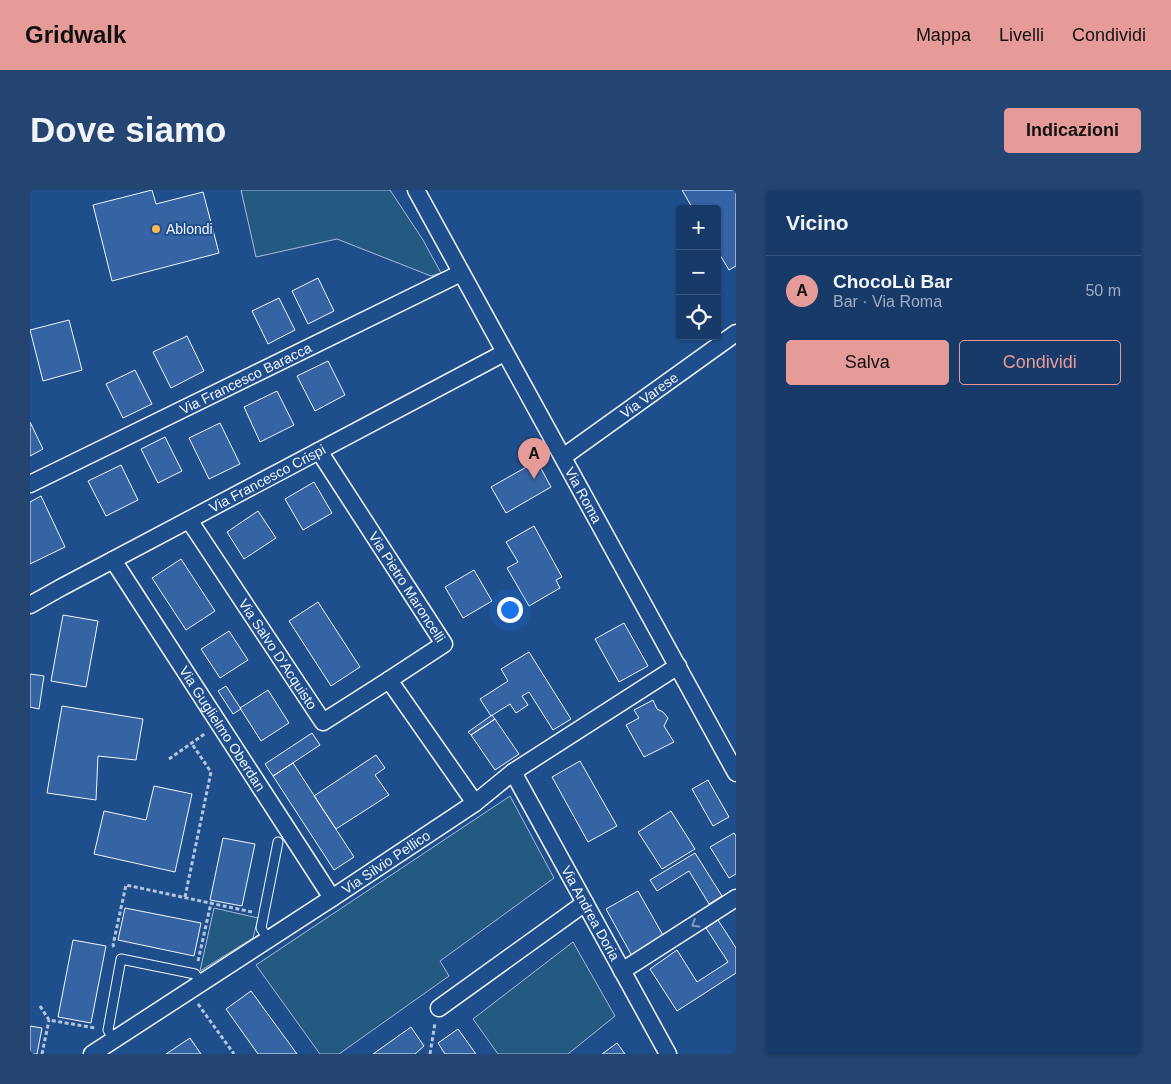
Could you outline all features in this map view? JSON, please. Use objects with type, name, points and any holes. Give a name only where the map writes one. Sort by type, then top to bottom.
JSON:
[{"type":"street","name":"Via Roma","points":[[416,190],[504,353],[678,666],[732,756],[736,773]]},
{"type":"street","name":"Via Francesco Baracca","points":[[30,484],[461,273]]},
{"type":"street","name":"Via Varese","points":[[563,457],[736,333]]},
{"type":"street","name":"Via Francesco Crispi","points":[[30,605],[504,353]]},
{"type":"street","name":"Via Pietro Maroncelli","points":[[319,451],[444,644],[389,680]]},
{"type":"street","name":"Via Salvo D'Acquisto","points":[[189,520],[323,722],[389,680]]},
{"type":"street","name":"Via Guglielmo Oberdan","points":[[113,560],[332,898]]},
{"type":"street","name":"Via Silvio Pellico","points":[[92,1054],[111,1035],[332,898],[475,803],[513,772],[678,666]]},
{"type":"street","points":[[389,680],[475,803]]},
{"type":"street","name":"Via Andrea Doria","points":[[513,772],[668,1054]]},
{"type":"street","points":[[622,971],[736,898]]},
{"type":"street","points":[[438,1008],[585,903]]},
{"type":"lane","points":[[268,939],[261,928],[278,842]]},
{"type":"lane","points":[[111,1035],[121,959],[195,983]]},
{"type":"path","points":[[169,759],[219,724]]},
{"type":"path","points":[[185,897],[211,772],[192,744]]},
{"type":"path","points":[[121,959],[113,944],[126,884],[263,915]]},
{"type":"path","points":[[211,903],[195,983],[234,1054]]},
{"type":"path","points":[[40,1006],[49,1020],[111,1035]]},
{"type":"path","points":[[430,1054],[438,1008]]},
{"type":"path","points":[[42,1054],[49,1020]]},
{"type":"shaded area","points":[[241,190],[390,190],[423,240],[441,273],[431,276],[337,239],[256,257]]},
{"type":"shaded area","points":[[510,796],[554,878],[440,961],[449,976],[339,1054],[320,1054],[256,965]]},
{"type":"shaded area","points":[[214,908],[258,918],[253,938],[200,971]]},
{"type":"shaded area","points":[[573,942],[615,1016],[568,1054],[498,1054],[473,1019]]},
{"type":"building","name":"Ablondi","points":[[152,190],[156,204],[203,192],[219,253],[112,281],[93,205]]},
{"type":"building","points":[[682,190],[736,190],[736,266],[729,270],[721,257],[721,205],[691,205]]},
{"type":"building","points":[[318,278],[334,311],[308,324],[292,291]]},
{"type":"building","points":[[279,298],[295,330],[268,344],[252,311]]},
{"type":"building","points":[[69,320],[82,370],[43,381],[30,330]]},
{"type":"building","points":[[187,336],[204,371],[171,388],[153,352]]},
{"type":"building","points":[[328,361],[345,395],[315,411],[297,376]]},
{"type":"building","points":[[135,370],[152,404],[123,418],[106,384]]},
{"type":"building","points":[[277,391],[294,425],[260,442],[244,407]]},
{"type":"building","points":[[30,422],[43,449],[30,456]]},
{"type":"building","points":[[220,423],[240,464],[209,479],[189,438]]},
{"type":"building","points":[[165,437],[182,471],[158,483],[141,449]]},
{"type":"building","points":[[537,461],[551,487],[506,513],[491,487]]},
{"type":"building","points":[[121,465],[138,500],[106,516],[88,481]]},
{"type":"building","points":[[314,482],[332,513],[303,530],[285,499]]},
{"type":"building","points":[[41,496],[65,547],[30,564],[30,502]]},
{"type":"building","points":[[258,511],[276,538],[244,559],[227,532]]},
{"type":"building","points":[[534,526],[562,577],[556,580],[560,588],[529,606],[507,568],[518,562],[506,542]]},
{"type":"building","points":[[181,559],[215,611],[186,630],[152,578]]},
{"type":"building","points":[[474,570],[492,601],[463,618],[445,587]]},
{"type":"building","points":[[318,602],[360,667],[331,686],[289,621]]},
{"type":"building","points":[[63,615],[98,621],[86,687],[51,681]]},
{"type":"building","points":[[624,623],[648,666],[619,682],[595,639]]},
{"type":"building","points":[[229,631],[248,660],[220,678],[201,649]]},
{"type":"building","points":[[529,652],[571,719],[553,730],[529,692],[522,696],[528,705],[516,713],[510,704],[491,716],[480,699],[508,681],[501,669]]},
{"type":"building","points":[[30,674],[44,676],[39,709],[30,707]]},
{"type":"building","points":[[226,686],[241,709],[233,714],[218,691]]},
{"type":"building","points":[[268,690],[289,723],[261,741],[240,708]]},
{"type":"building","points":[[653,700],[657,709],[668,718],[664,726],[674,742],[644,757],[626,725],[639,718],[634,710]]},
{"type":"building","points":[[62,706],[143,719],[136,760],[98,756],[96,800],[47,793]]},
{"type":"building","points":[[492,715],[495,719],[471,735],[468,732]]},
{"type":"building","points":[[495,719],[519,754],[495,770],[471,735]]},
{"type":"building","points":[[312,733],[320,745],[273,776],[265,764]]},
{"type":"building","points":[[376,755],[385,768],[375,775],[389,795],[336,829],[314,796]]},
{"type":"building","points":[[580,761],[617,826],[588,842],[552,777]]},
{"type":"building","points":[[293,763],[354,857],[334,870],[273,776]]},
{"type":"building","points":[[708,780],[729,817],[713,826],[692,789]]},
{"type":"building","points":[[154,786],[192,794],[175,872],[94,854],[104,811],[146,820]]},
{"type":"building","points":[[671,811],[695,849],[662,869],[638,832]]},
{"type":"building","points":[[734,833],[736,836],[736,874],[729,878],[710,847]]},
{"type":"building","points":[[223,838],[255,844],[242,906],[210,900]]},
{"type":"building","points":[[695,853],[722,896],[709,904],[689,871],[657,891],[650,880]]},
{"type":"building","points":[[638,891],[664,937],[632,956],[606,909]]},
{"type":"building","points":[[125,908],[201,923],[194,956],[118,940]]},
{"type":"building","points":[[718,920],[736,948],[736,973],[677,1011],[650,969],[677,950],[697,982],[728,962],[706,928]]},
{"type":"building","points":[[73,940],[106,946],[91,1023],[58,1017]]},
{"type":"building","points":[[251,991],[297,1054],[258,1054],[226,1009]]},
{"type":"building","points":[[30,1026],[42,1028],[37,1054],[30,1054]]},
{"type":"building","points":[[411,1027],[424,1046],[415,1054],[373,1054]]},
{"type":"building","points":[[458,1029],[476,1054],[445,1054],[438,1043]]},
{"type":"building","points":[[190,1038],[201,1054],[166,1054]]},
{"type":"building","points":[[617,1043],[625,1054],[602,1054]]},
{"type":"place","name":"Ablondi","points":[[156,229]]},
{"type":"place","name":"ChocoLù Bar","points":[[534,479]]}]
